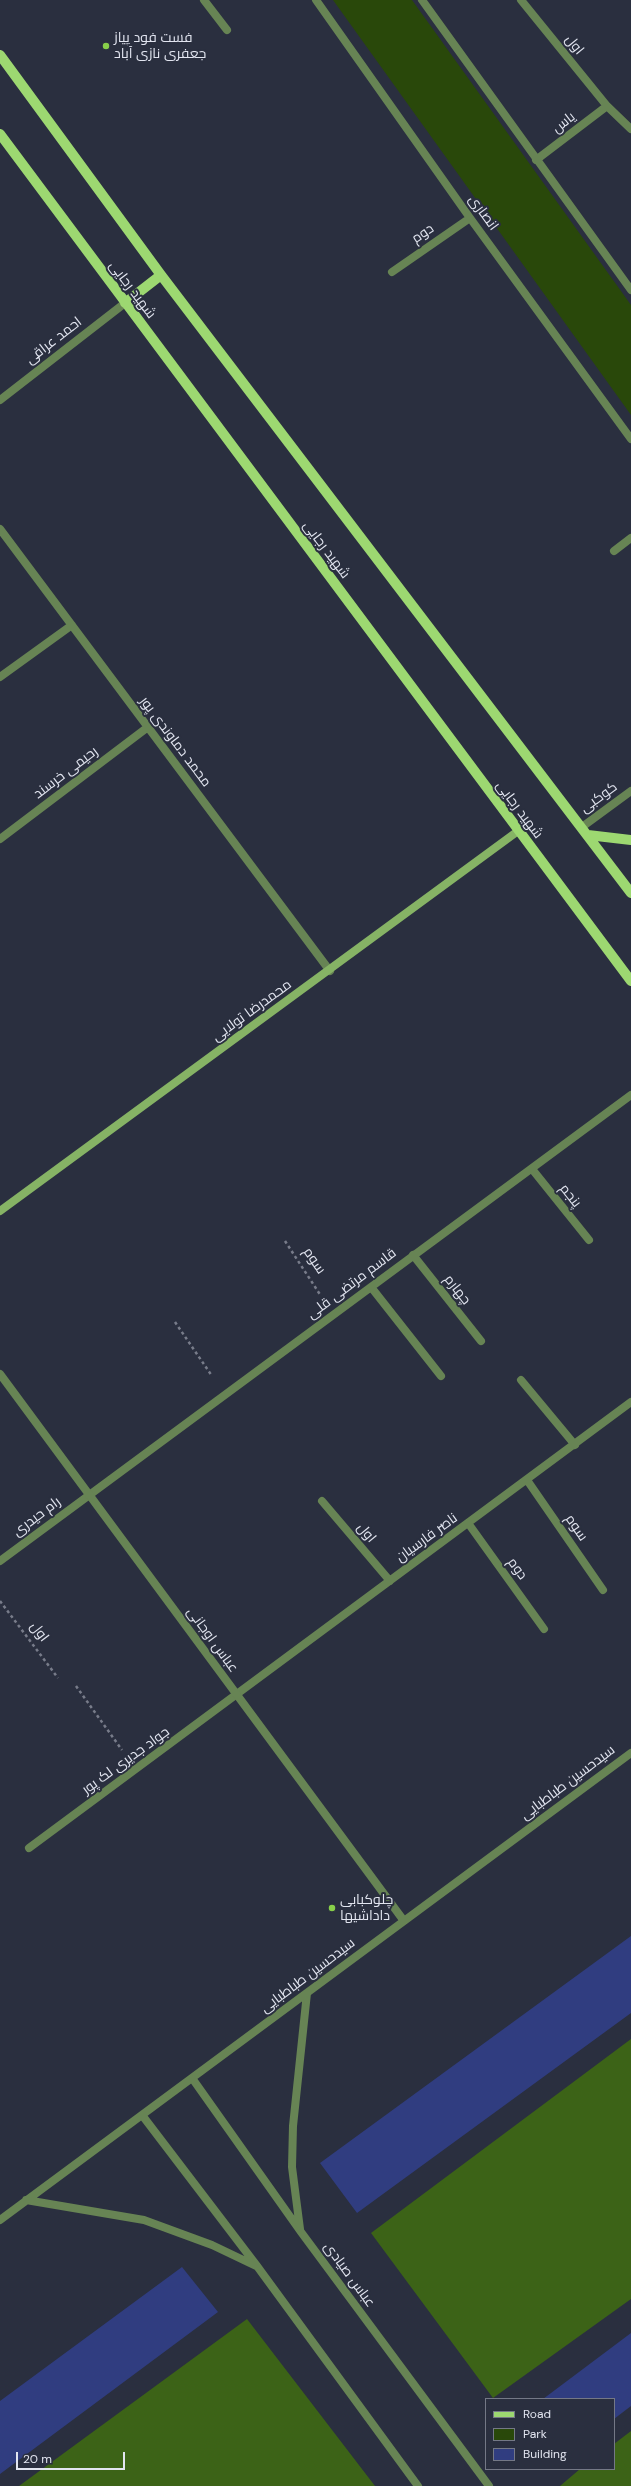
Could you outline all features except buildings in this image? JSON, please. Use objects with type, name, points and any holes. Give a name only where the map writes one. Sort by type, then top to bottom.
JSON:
[{"type":"main road","points":[[0,55],[162,275],[631,893]]},
{"type":"main road","name":"شهید رجایی","points":[[0,134],[631,981]]},
{"type":"main road","points":[[125,303],[162,275]]},
{"type":"main road","name":"محمدرضا تولایی","points":[[0,1212],[330,971],[518,831]]},
{"type":"main road","points":[[585,831],[631,840]]},
{"type":"street","points":[[204,0],[227,30]]},
{"type":"street","name":"انصاری","points":[[316,0],[470,218],[631,439]]},
{"type":"street","points":[[422,0],[631,290]]},
{"type":"street","name":"اول","points":[[521,0],[607,106]]},
{"type":"street","points":[[607,106],[631,129]]},
{"type":"street","name":"یاس","points":[[536,160],[607,106]]},
{"type":"street","name":"دوم","points":[[392,272],[470,218]]},
{"type":"street","name":"احمد عراقی","points":[[0,400],[125,303]]},
{"type":"street","name":"محمد دماوندی پور","points":[[0,529],[330,971]]},
{"type":"street","points":[[614,551],[631,538]]},
{"type":"street","points":[[0,677],[72,625]]},
{"type":"street","name":"رحیمی خرسند","points":[[0,839],[148,728]]},
{"type":"street","name":"کوکبی","points":[[585,831],[631,791]]},
{"type":"street","name":"قاسم مرتضی قلی","points":[[89,1494],[631,1095]]},
{"type":"street","name":"پنجم","points":[[532,1168],[589,1240]]},
{"type":"street","name":"چهارم","points":[[413,1255],[481,1342]]},
{"type":"street","points":[[370,1287],[441,1376]]},
{"type":"street","name":"عباس اوجانی","points":[[0,1374],[404,1921]]},
{"type":"street","points":[[521,1380],[575,1445]]},
{"type":"street","name":"ناصر فارسیان","points":[[237,1695],[631,1402]]},
{"type":"street","name":"سوم","points":[[527,1480],[603,1590]]},
{"type":"street","name":"رام حیدری","points":[[0,1561],[89,1494]]},
{"type":"street","name":"اول","points":[[322,1501],[390,1581]]},
{"type":"street","name":"دوم","points":[[468,1524],[544,1629]]},
{"type":"street","name":"جواد جدیری لک پور","points":[[29,1848],[237,1695]]},
{"type":"street","name":"سیدحسین طباطبایی","points":[[0,2220],[631,1753]]},
{"type":"street","points":[[301,2232],[292,2167],[292,2139],[307,1993]]},
{"type":"street","name":"عباس صیادی","points":[[192,2078],[301,2232],[489,2486]]},
{"type":"street","points":[[142,2115],[257,2266],[418,2486]]},
{"type":"street","points":[[26,2200],[144,2220],[212,2245],[257,2266]]},
{"type":"path","name":"سوم","points":[[285,1241],[334,1314]]},
{"type":"path","points":[[175,1322],[225,1394]]},
{"type":"path","name":"اول","points":[[0,1602],[58,1678]]},
{"type":"path","points":[[76,1686],[136,1770]]},
{"type":"green space","points":[[333,0],[412,0],[631,305],[631,415]]},
{"type":"green space","points":[[631,2039],[631,2299],[493,2398],[371,2233]]},
{"type":"green space","points":[[247,2319],[375,2486],[19,2486]]},
{"type":"green space","points":[[631,2431],[631,2486],[560,2486],[579,2470],[615,2470],[615,2443]]},
{"type":"place","name":"فست فود پیاز جعفری نازی آباد","points":[[106,46]]},
{"type":"place","name":"چلوکبابی داداشیها","points":[[332,1908]]}]
